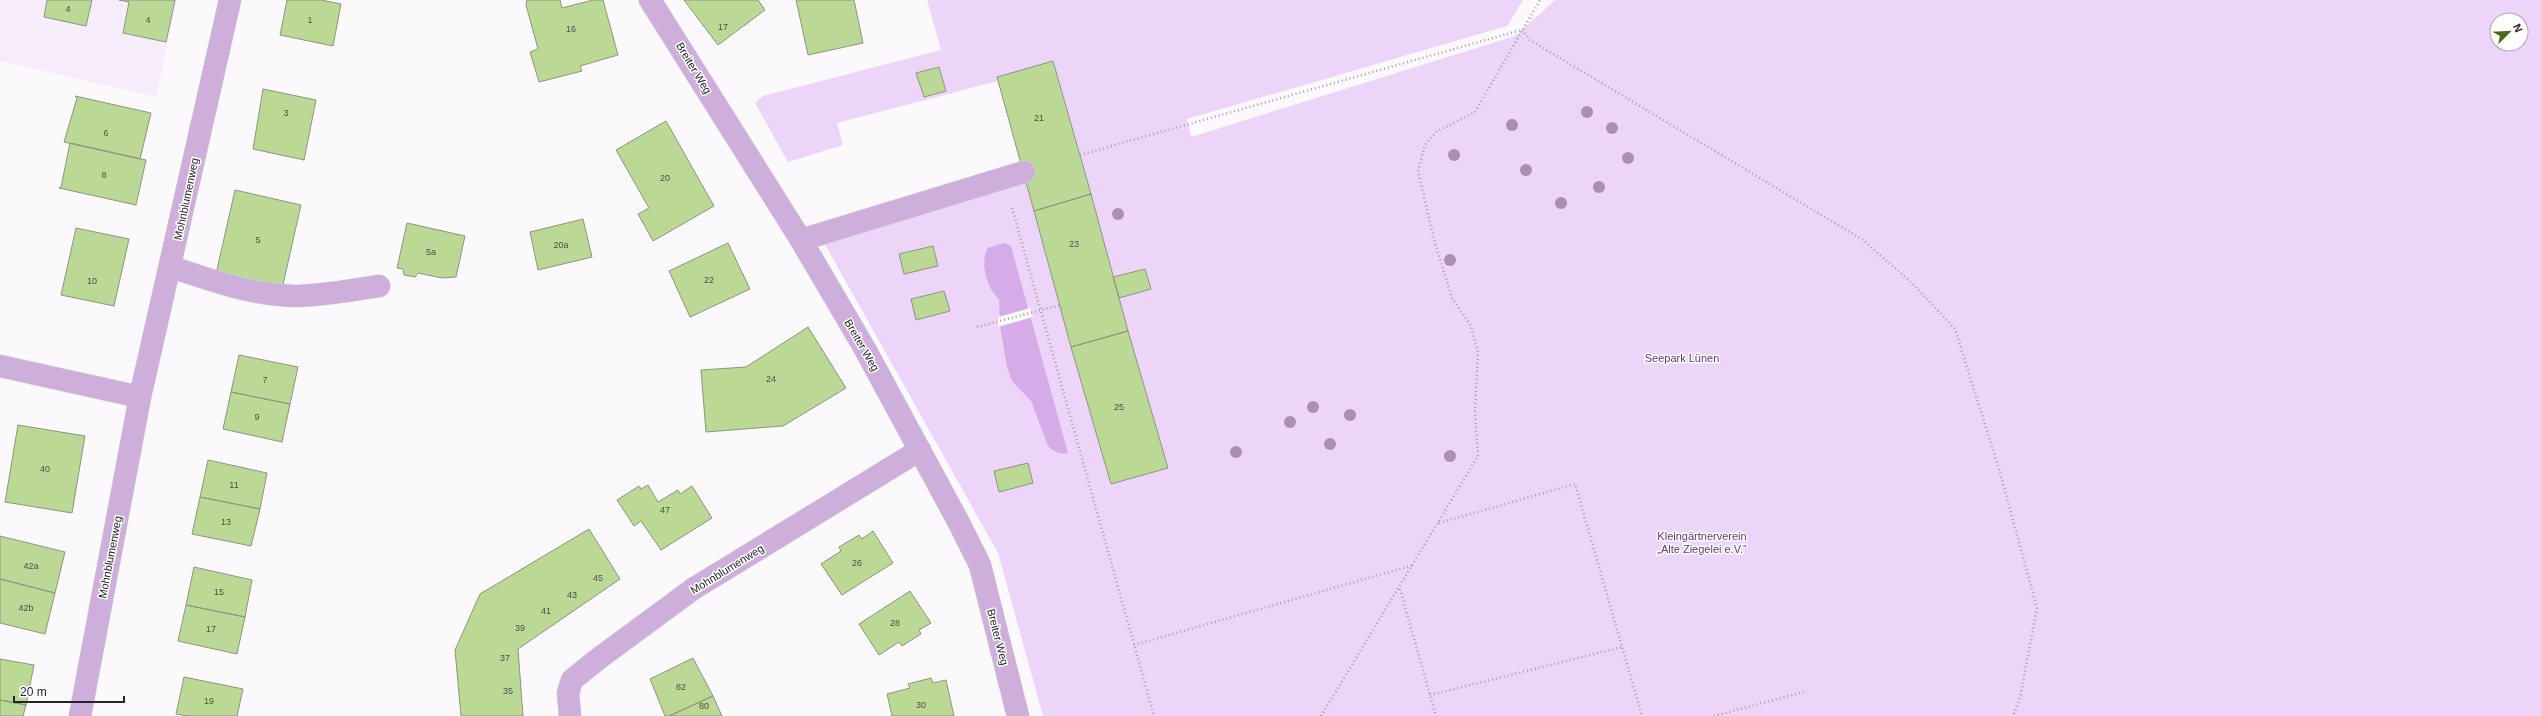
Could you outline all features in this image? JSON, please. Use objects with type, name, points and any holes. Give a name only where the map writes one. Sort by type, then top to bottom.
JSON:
[{"type":"street","name":"Mohnblumenweg","points":[[80,716],[140,397],[171,267],[230,0]]},
{"type":"street","name":"Breiter Weg","points":[[650,0],[801,240],[865,349],[980,565],[1018,716]]},
{"type":"street","points":[[801,240],[1014,175]]},
{"type":"street","points":[[171,267],[223,284],[272,294],[295,296],[379,286]]},
{"type":"street","points":[[0,366],[140,397]]},
{"type":"street","name":"Mohnblumenweg","points":[[570,716],[568,693],[572,680],[598,658],[693,589],[920,450]]},
{"type":"path","points":[[1321,716],[1414,565],[1478,456],[1475,411],[1478,352],[1471,326],[1452,298],[1435,244],[1418,171],[1425,145],[1436,132],[1475,112],[1540,0]]},
{"type":"path","points":[[1080,155],[1522,30]]},
{"type":"path","points":[[1522,30],[1530,40],[1863,240],[1914,284],[1954,329],[1999,469],[2037,608],[2028,645],[2020,698],[2013,716]]},
{"type":"path","points":[[1014,175],[1040,310],[1154,716]]},
{"type":"path","points":[[977,327],[1060,305]]},
{"type":"path","points":[[1438,523],[1575,484],[1642,716]]},
{"type":"path","points":[[1134,645],[1414,565]]},
{"type":"path","points":[[1400,588],[1436,716]]},
{"type":"path","points":[[1430,695],[1622,647]]},
{"type":"path","points":[[1714,716],[1808,690]]},
{"type":"shaded area","points":[[0,0],[177,0],[156,97],[0,61]]},
{"type":"shaded area","points":[[1004,243],[1011,246],[1068,453],[1062,454],[1048,446],[1031,401],[1012,381],[1007,367],[1000,326],[999,299],[991,289],[984,268],[985,254],[988,248]]},
{"type":"green space","name":"Seepark Lünen","points":[[927,0],[1523,0],[1507,26],[1187,119],[1191,137],[1515,36],[1555,0],[2541,0],[2541,716],[1043,716],[998,553],[823,241],[1025,179],[998,81],[837,123],[843,145],[788,162],[755,103],[763,96],[941,50]]},
{"type":"pier","points":[[1030,308],[1033,317],[998,327],[998,317]]},
{"type":"building","points":[[47,0],[92,0],[86,26],[44,17]]},
{"type":"building","points":[[119,0],[175,0],[166,42],[123,33],[129,2]]},
{"type":"building","points":[[287,0],[321,0],[341,4],[333,46],[280,35]]},
{"type":"building","points":[[527,0],[560,0],[562,8],[593,0],[603,0],[618,55],[580,66],[582,71],[539,82],[530,52],[538,49],[526,5]]},
{"type":"building","points":[[684,0],[758,0],[765,10],[718,45]]},
{"type":"building","points":[[796,0],[854,0],[863,43],[808,55]]},
{"type":"building","points":[[1053,61],[1091,194],[1034,211],[997,77]]},
{"type":"building","points":[[939,67],[946,91],[924,97],[916,73]]},
{"type":"building","points":[[263,89],[316,100],[304,160],[253,149]]},
{"type":"building","points":[[75,96],[151,113],[140,159],[64,142],[77,98]]},
{"type":"building","points":[[666,121],[714,206],[653,241],[638,214],[649,208],[616,150]]},
{"type":"building","points":[[70,143],[146,160],[136,205],[59,188],[61,187]]},
{"type":"building","points":[[235,190],[301,205],[282,289],[216,274]]},
{"type":"building","points":[[1091,194],[1128,331],[1071,347],[1034,211]]},
{"type":"building","points":[[583,219],[592,257],[538,270],[530,232]]},
{"type":"building","points":[[407,223],[465,236],[456,277],[442,278],[418,273],[415,277],[404,275],[403,269],[397,268]]},
{"type":"building","points":[[76,228],[129,239],[114,306],[61,295]]},
{"type":"building","points":[[728,243],[750,289],[690,317],[669,271]]},
{"type":"building","points":[[933,246],[938,266],[904,274],[899,254]]},
{"type":"building","points":[[1145,269],[1151,289],[1119,298],[1113,277]]},
{"type":"building","points":[[944,291],[950,311],[916,320],[911,299]]},
{"type":"building","points":[[808,327],[846,388],[783,426],[706,432],[701,370],[746,367]]},
{"type":"building","points":[[1128,331],[1168,468],[1111,484],[1071,347]]},
{"type":"building","points":[[239,355],[298,367],[290,404],[231,392]]},
{"type":"building","points":[[231,392],[290,404],[282,442],[223,429]]},
{"type":"building","points":[[18,425],[85,436],[72,513],[5,502]]},
{"type":"building","points":[[208,460],[267,473],[260,509],[200,497]]},
{"type":"building","points":[[1028,463],[1033,483],[999,492],[994,471]]},
{"type":"building","points":[[648,485],[658,502],[678,490],[680,494],[692,486],[712,518],[661,550],[641,521],[634,526],[617,500],[639,486],[641,489]]},
{"type":"building","points":[[200,497],[260,509],[251,546],[192,534]]},
{"type":"building","points":[[589,529],[620,579],[518,649],[523,716],[461,716],[455,650],[480,594]]},
{"type":"building","points":[[873,531],[893,563],[842,595],[821,564],[841,551],[839,547],[859,535],[862,539]]},
{"type":"building","points":[[0,536],[65,552],[55,593],[0,579]]},
{"type":"building","points":[[194,567],[252,580],[245,617],[186,605]]},
{"type":"building","points":[[0,579],[55,593],[45,634],[0,623]]},
{"type":"building","points":[[910,591],[931,623],[919,630],[921,634],[902,646],[899,642],[879,655],[859,624]]},
{"type":"building","points":[[186,605],[245,617],[237,654],[178,641]]},
{"type":"building","points":[[693,658],[713,696],[669,716],[665,716],[650,679]]},
{"type":"building","points":[[0,659],[34,665],[26,705],[0,700]]},
{"type":"building","points":[[184,677],[243,689],[237,716],[188,716],[176,714]]},
{"type":"building","points":[[931,678],[933,683],[946,680],[954,716],[892,716],[887,694],[910,688],[908,684]]},
{"type":"building","points":[[713,696],[722,716],[669,716]]},
{"type":"building","points":[[0,700],[26,705],[23,716],[0,716]]},
{"type":"park label","name":"Kleingärtnerverein „Alte Ziegelei e.V.”","points":[[1702,542]]}]
